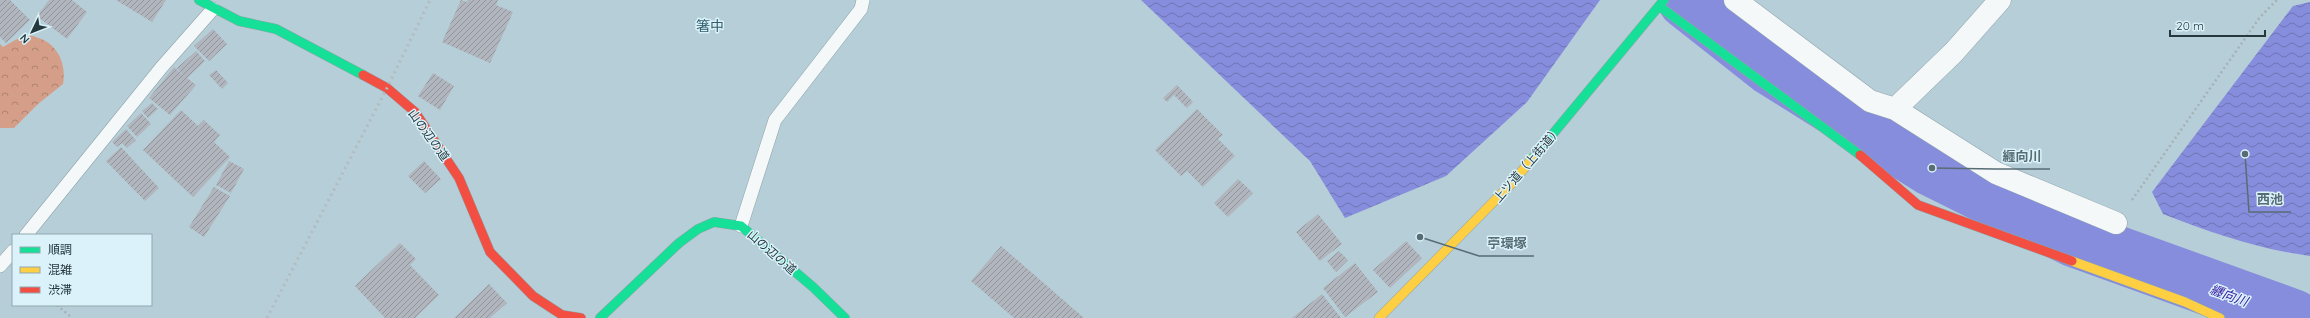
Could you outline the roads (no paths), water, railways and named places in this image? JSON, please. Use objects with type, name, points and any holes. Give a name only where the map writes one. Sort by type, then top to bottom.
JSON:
[{"type":"street","name":"山の辺の道","points":[[199,0],[213,9],[240,21],[276,29],[387,88],[415,112],[459,178],[490,252],[533,296],[562,316],[582,318]]},
{"type":"street","points":[[1735,0],[1870,101],[1895,109],[1996,173],[2116,223]]},
{"type":"street","points":[[1895,109],[1954,52],[2000,0]]},
{"type":"street","points":[[1662,2],[1861,156],[1918,205],[2185,302],[2220,318]]},
{"type":"street","name":"上ツ道（上街道）","points":[[1379,318],[1511,184],[1662,2]]},
{"type":"street","name":"山の辺の道","points":[[600,318],[646,274],[698,229],[714,222],[741,226],[813,287],[845,318]]},
{"type":"lane","points":[[741,226],[776,120],[861,9],[863,0]]},
{"type":"lane","points":[[27,234],[161,68],[213,9]]},
{"type":"lane","points":[[0,266],[12,251]]},
{"type":"water","points":[[1141,0],[1600,0],[1527,102],[1446,176],[1345,218],[1310,161]]},
{"type":"water","points":[[2310,2],[2310,256],[2235,240],[2163,214],[2152,192],[2293,6]]},
{"type":"waterway","name":"纒向川","points":[[1686,0],[1771,67],[1932,168],[2075,239],[2294,318]]},
{"type":"railway","points":[[267,318],[387,88],[430,0]]},
{"type":"place","name":"西池","points":[[2245,154]]},
{"type":"place","name":"纒向川","points":[[1932,168]]},
{"type":"place","name":"苧環塚","points":[[1420,237]]},
{"type":"district","name":"箸中","points":[[710,26]]}]
